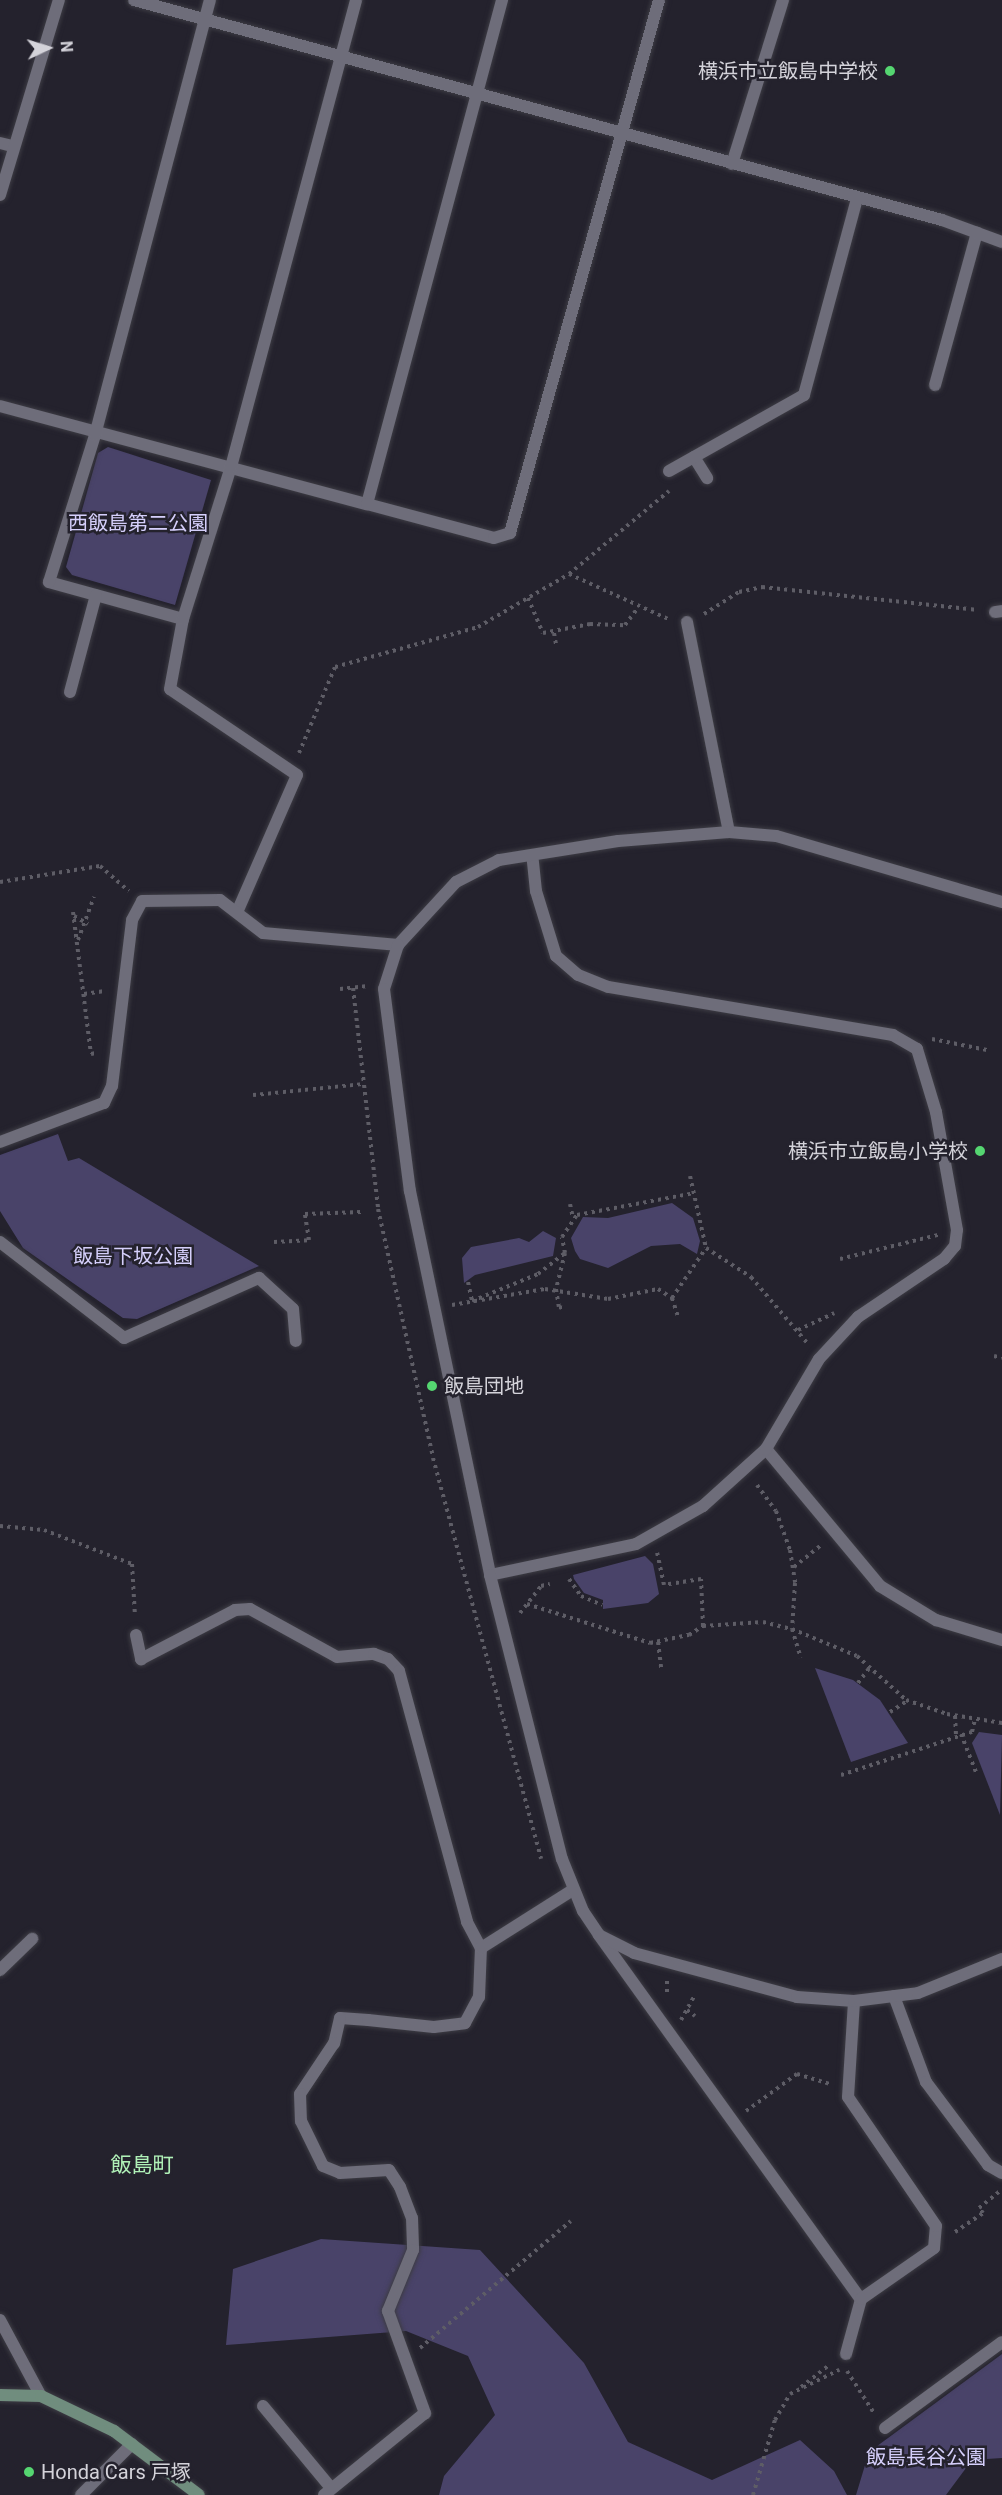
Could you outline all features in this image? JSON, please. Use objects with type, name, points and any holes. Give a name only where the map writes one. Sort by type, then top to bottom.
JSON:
[{"type":"main road","points":[[0,2395],[41,2396],[132,2444],[198,2495]]},
{"type":"street","points":[[0,195],[6,144],[58,0]]},
{"type":"street","points":[[134,0],[857,198],[1002,242]]},
{"type":"street","points":[[183,619],[49,582],[95,435],[210,0]]},
{"type":"street","points":[[238,910],[297,775],[170,689],[183,619],[231,467],[356,0]]},
{"type":"street","points":[[367,504],[502,0]]},
{"type":"street","points":[[0,406],[95,435],[231,467],[494,538],[510,533],[623,134],[658,0]]},
{"type":"street","points":[[732,164],[783,0]]},
{"type":"street","points":[[669,471],[804,395],[857,198]]},
{"type":"street","points":[[935,385],[977,233]]},
{"type":"street","points":[[694,457],[707,478]]},
{"type":"street","points":[[70,692],[96,595]]},
{"type":"street","points":[[687,622],[729,832]]},
{"type":"street","points":[[861,2298],[599,1935],[571,1891],[490,1575],[410,1191],[387,1034],[384,989],[398,945],[456,882],[499,860],[532,855],[729,832],[839,851],[1002,902]]},
{"type":"street","points":[[490,1575],[636,1544],[703,1506],[766,1449],[819,1359],[858,1317],[944,1259],[956,1234],[936,1112],[917,1049],[893,1035],[609,987],[578,975],[556,956],[536,891],[532,855]]},
{"type":"street","points":[[0,1142],[104,1103],[112,1086],[132,920],[142,901],[220,900],[238,910],[263,933],[398,945]]},
{"type":"street","points":[[0,1242],[124,1338],[259,1278],[293,1309],[296,1341]]},
{"type":"street","points":[[766,1449],[880,1586],[936,1620],[1002,1640]]},
{"type":"street","points":[[136,1635],[141,1659],[235,1610],[249,1609],[336,1657],[374,1654],[388,1659],[399,1671],[467,1922],[481,1948],[479,1997],[465,2023],[434,2027],[340,2018],[334,2043],[300,2094],[301,2121],[323,2166],[340,2173],[389,2170],[400,2187],[412,2218],[413,2250],[388,2311],[425,2413],[328,2491],[263,2406]]},
{"type":"street","points":[[481,1948],[571,1891]]},
{"type":"street","points":[[599,1935],[634,1953],[760,1991],[854,2001],[894,1996],[952,1983],[1002,1959]]},
{"type":"street","points":[[0,1970],[32,1939]]},
{"type":"street","points":[[894,1996],[926,2082],[988,2165],[1002,2173]]},
{"type":"street","points":[[846,2354],[861,2298],[934,2248],[936,2226],[848,2097],[854,2001]]},
{"type":"street","points":[[0,2320],[41,2396]]},
{"type":"street","points":[[885,2428],[1002,2342]]},
{"type":"street","points":[[81,2495],[132,2444]]},
{"type":"path","points":[[297,755],[335,667],[478,627],[569,574],[663,495]]},
{"type":"path","points":[[569,574],[637,609],[687,622],[739,592],[762,587],[998,611]]},
{"type":"path","points":[[528,598],[543,633],[554,633],[591,624],[625,625],[637,609]]},
{"type":"path","points":[[554,633],[556,644]]},
{"type":"path","points":[[0,882],[100,866],[142,901]]},
{"type":"path","points":[[77,942],[88,924],[94,897]]},
{"type":"path","points":[[88,924],[74,914],[91,1054]]},
{"type":"path","points":[[352,988],[378,1209],[433,1458],[533,1845],[543,1863],[562,1859]]},
{"type":"path","points":[[84,994],[112,990]]},
{"type":"path","points":[[927,1038],[987,1050]]},
{"type":"path","points":[[253,1095],[364,1084]]},
{"type":"path","points":[[690,1176],[706,1248],[751,1276],[798,1330],[819,1359]]},
{"type":"path","points":[[573,1218],[694,1193]]},
{"type":"path","points":[[566,1309],[559,1307],[556,1289],[565,1253],[562,1237],[573,1218],[570,1204]]},
{"type":"path","points":[[274,1242],[309,1240],[305,1214],[361,1212]]},
{"type":"path","points":[[840,1258],[956,1234]]},
{"type":"path","points":[[672,1298],[706,1248]]},
{"type":"path","points":[[472,1301],[538,1274],[565,1253]]},
{"type":"path","points":[[468,1282],[472,1301]]},
{"type":"path","points":[[442,1306],[556,1289],[608,1299],[658,1289],[672,1298],[678,1317]]},
{"type":"path","points":[[798,1330],[841,1311]]},
{"type":"path","points":[[994,1356],[1002,1358]]},
{"type":"path","points":[[757,1485],[784,1530],[794,1567],[792,1629],[801,1658]]},
{"type":"path","points":[[0,1526],[44,1530],[132,1564],[134,1593]]},
{"type":"path","points":[[794,1567],[821,1545]]},
{"type":"path","points":[[657,1553],[664,1585],[702,1580],[704,1626]]},
{"type":"path","points":[[569,1579],[581,1596],[602,1605]]},
{"type":"path","points":[[527,1604],[622,1636],[658,1642],[676,1641],[704,1626],[763,1622],[792,1629],[833,1642],[870,1667],[908,1701],[955,1716],[1002,1723]]},
{"type":"path","points":[[658,1642],[661,1668]]},
{"type":"path","points":[[858,1683],[870,1667]]},
{"type":"path","points":[[890,1712],[908,1701]]},
{"type":"path","points":[[955,1716],[958,1735],[976,1772]]},
{"type":"path","points":[[841,1775],[972,1732],[975,1719]]},
{"type":"path","points":[[875,1754],[878,1762]]},
{"type":"path","points":[[666,1985],[667,1992]]},
{"type":"path","points":[[695,1995],[688,2009],[695,2016]]},
{"type":"path","points":[[734,2120],[797,2074],[835,2086]]},
{"type":"path","points":[[969,2223],[996,2195]]},
{"type":"path","points":[[406,2360],[571,2221]]},
{"type":"path","points":[[753,2495],[775,2420],[800,2387],[846,2354]]},
{"type":"path","points":[[800,2387],[844,2367],[885,2428]]},
{"type":"green space","name":"西飯島第二公園","points":[[108,447],[211,480],[175,605],[72,575],[66,567],[98,453]]},
{"type":"green space","name":"飯島下坂公園","points":[[58,1134],[68,1161],[79,1158],[259,1266],[137,1319],[123,1318],[23,1248],[0,1211],[0,1155]]},
{"type":"green space","points":[[672,1203],[693,1218],[700,1241],[697,1254],[680,1244],[651,1246],[608,1268],[580,1259],[575,1251],[571,1238],[583,1217],[608,1218]]},
{"type":"green space","points":[[543,1231],[556,1238],[553,1256],[475,1275],[464,1283],[462,1258],[471,1247],[519,1238],[529,1242]]},
{"type":"green space","points":[[645,1556],[653,1564],[659,1594],[648,1603],[603,1609],[603,1600],[584,1593],[574,1579],[573,1575]]},
{"type":"green space","points":[[815,1668],[853,1680],[880,1700],[908,1743],[851,1762]]},
{"type":"green space","points":[[979,1732],[1002,1735],[1000,1815],[972,1743]]},
{"type":"green space","points":[[321,2239],[480,2250],[584,2363],[628,2442],[712,2480],[800,2440],[834,2471],[847,2495],[439,2495],[444,2476],[495,2415],[468,2356],[406,2331],[226,2345],[233,2269]]},
{"type":"green space","name":"飯島長谷公園","points":[[1002,2354],[1002,2458],[972,2460],[946,2495],[856,2495],[869,2452]]},
{"type":"place","name":"横浜市立飯島中学校","points":[[890,71]]},
{"type":"place","name":"横浜市立飯島小学校","points":[[980,1151]]},
{"type":"place","name":"飯島団地","points":[[432,1386]]},
{"type":"place","name":"Honda Cars 戸塚","points":[[29,2472]]},
{"type":"district","name":"飯島町","points":[[142,2165]]}]
